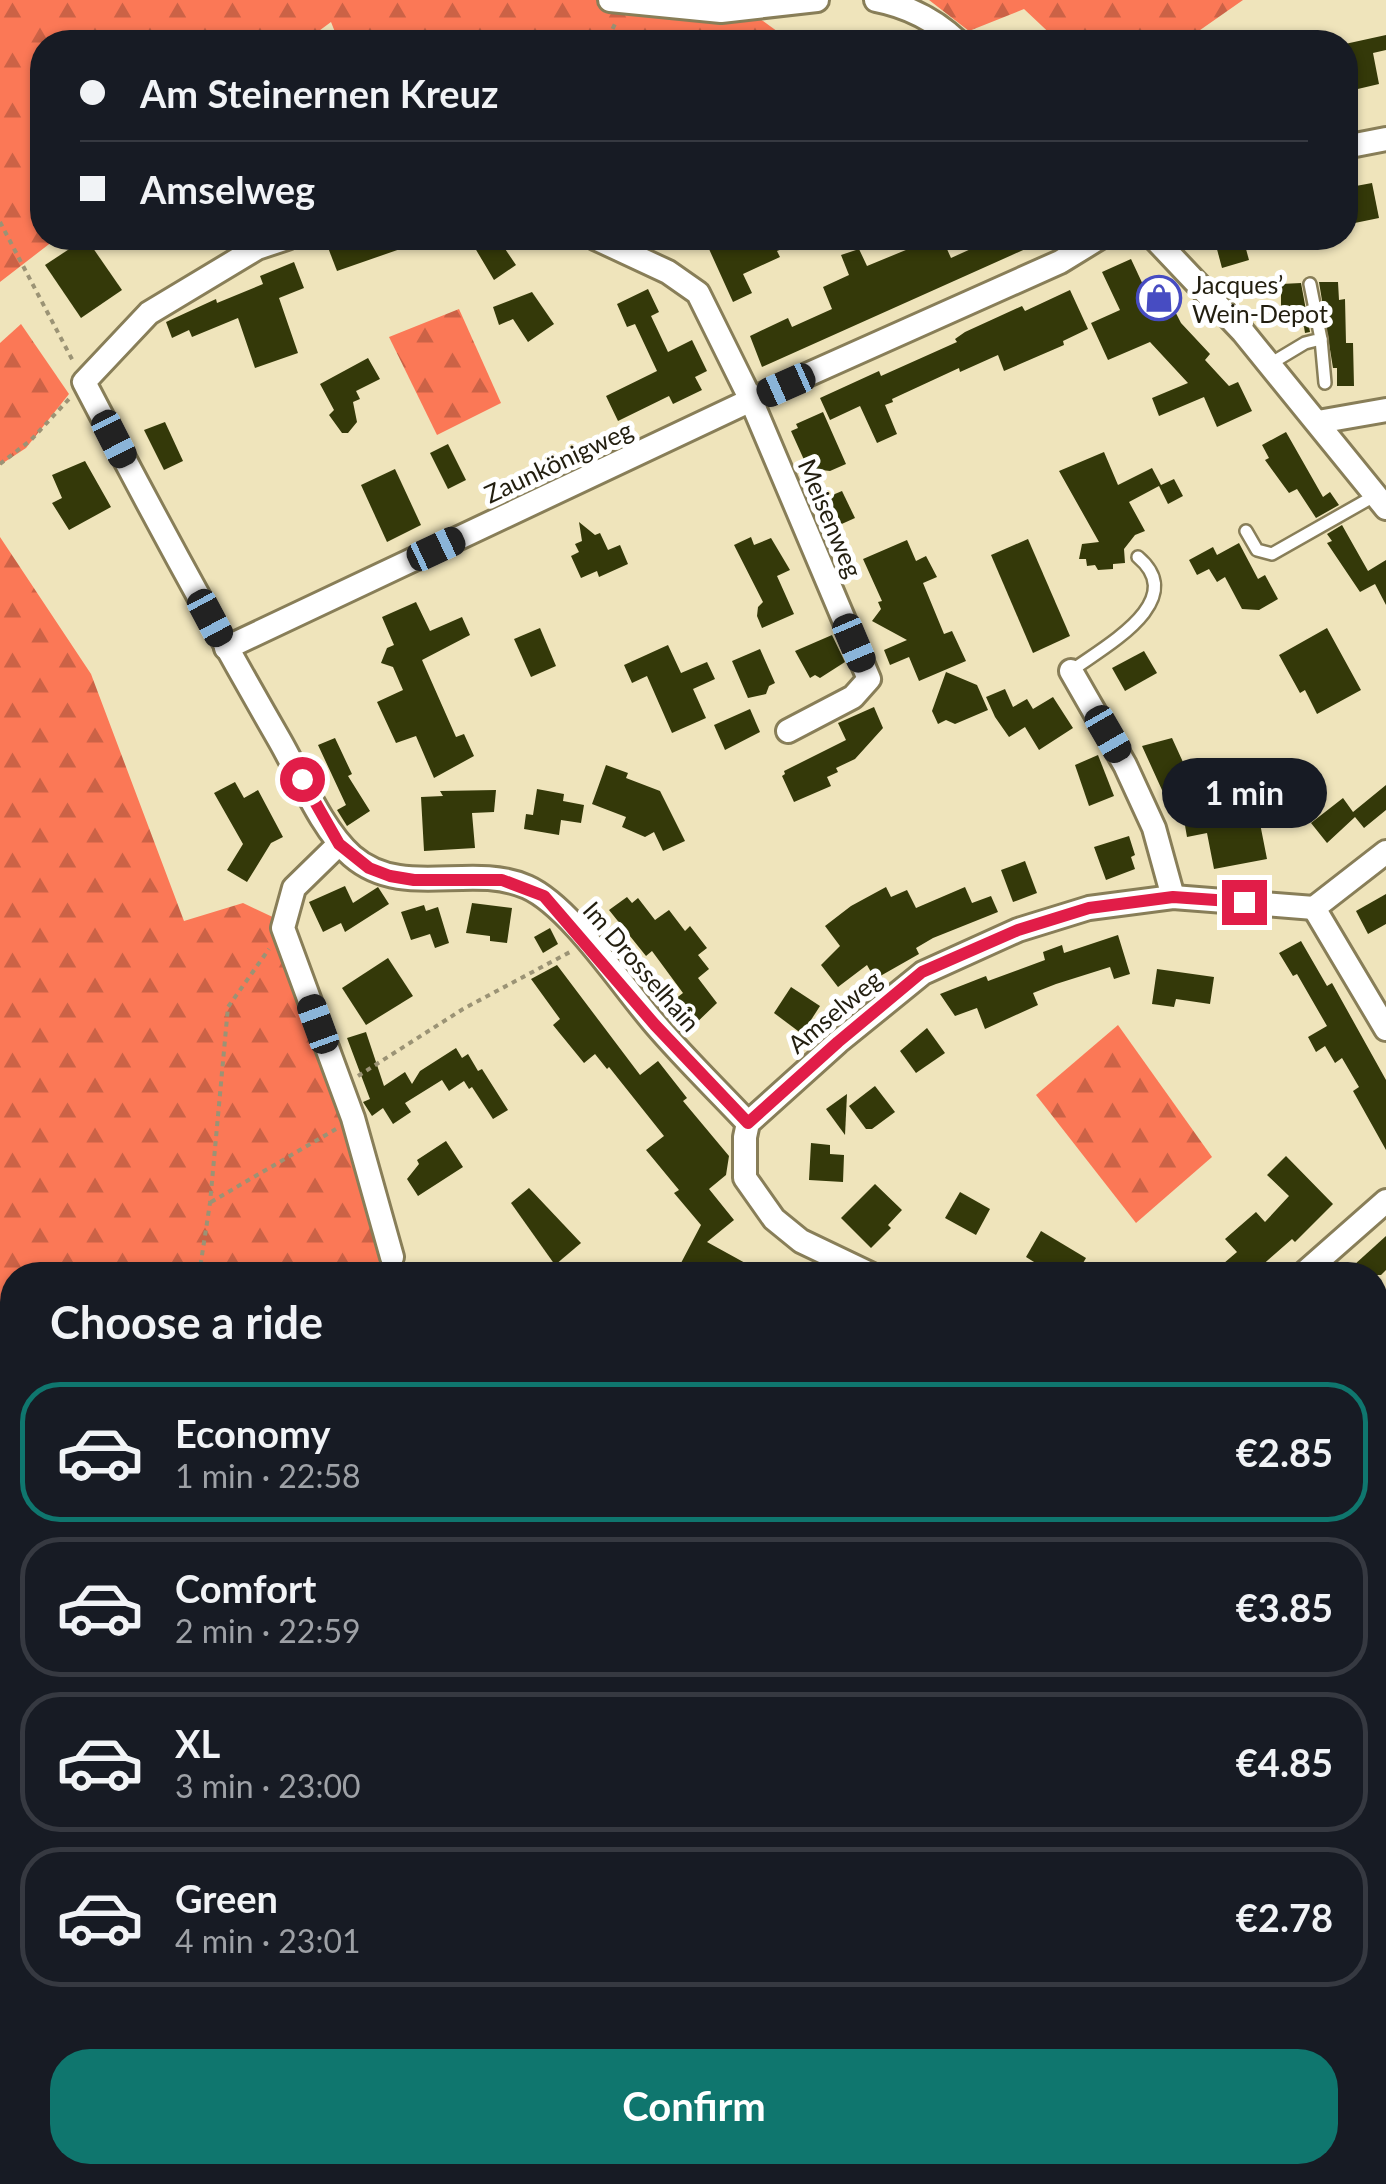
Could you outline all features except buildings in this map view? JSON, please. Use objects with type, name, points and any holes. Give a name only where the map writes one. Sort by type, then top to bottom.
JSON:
[{"type":"street","points":[[618,2],[721,11],[817,0]]},
{"type":"street","points":[[891,2],[946,30]]},
{"type":"street","points":[[1358,144],[1386,139]]},
{"type":"street","points":[[254,250],[149,314],[84,382],[226,648],[339,844],[294,888],[283,928],[353,1118],[392,1258]]},
{"type":"street","points":[[621,250],[668,272],[698,294],[751,400]]},
{"type":"street","name":"Zaunkönigweg","points":[[226,648],[1079,250]]},
{"type":"street","points":[[1165,250],[1270,364],[1381,502]]},
{"type":"street","name":"Meisenweg","points":[[751,400],[869,680],[852,697],[788,731]]},
{"type":"street","points":[[1318,422],[1386,410]]},
{"type":"street","points":[[1072,671],[1126,764],[1154,828],[1173,897]]},
{"type":"street","name":"Im Drosselhain","points":[[339,844],[369,868],[390,876],[414,880],[502,880],[544,896],[655,1025],[748,1123]]},
{"type":"street","points":[[1386,852],[1314,908],[1386,1029]]},
{"type":"street","name":"Amselweg","points":[[748,1123],[922,972],[1018,930],[1089,908],[1173,897],[1314,908]]},
{"type":"street","points":[[748,1123],[745,1178],[774,1220],[800,1240],[845,1262]]},
{"type":"street","points":[[1317,1262],[1386,1201]]},
{"type":"lane","points":[[1310,284],[1325,383]]},
{"type":"lane","points":[[1270,364],[1304,342],[1321,339]]},
{"type":"lane","points":[[1246,531],[1258,550],[1272,554],[1381,502]]},
{"type":"lane","points":[[1072,671],[1150,606],[1157,586],[1156,575],[1138,557]]},
{"type":"path","points":[[610,30],[618,2]]},
{"type":"path","points":[[0,222],[84,382],[31,440],[0,464]]},
{"type":"path","points":[[200,1262],[210,1203],[228,1007],[283,928]]},
{"type":"path","points":[[342,1087],[463,1009],[587,943]]},
{"type":"path","points":[[210,1203],[353,1118]]},
{"type":"green space","points":[[0,0],[734,0],[775,30],[334,30],[331,22],[320,30],[30,30],[30,250],[41,250],[0,282]]},
{"type":"green space","points":[[929,0],[1243,0],[1200,30],[1046,30],[1024,9],[968,30]]},
{"type":"green space","points":[[459,309],[501,403],[437,435],[389,337]]},
{"type":"green space","points":[[21,324],[69,394],[26,448],[0,465],[0,343]]},
{"type":"green space","points":[[0,537],[91,674],[184,921],[243,903],[279,920],[367,1187],[383,1262],[0,1262]]},
{"type":"green space","points":[[1118,1025],[1212,1157],[1136,1223],[1036,1095]]},
{"type":"place","name":"Jacques’ Wein-Depot","points":[[1159,298]]},
{"type":"route","points":[[302,779],[339,844],[369,868],[414,880],[502,880],[544,896],[655,1025],[748,1123],[922,972],[1018,930],[1089,908],[1173,897],[1244,902]]}]
